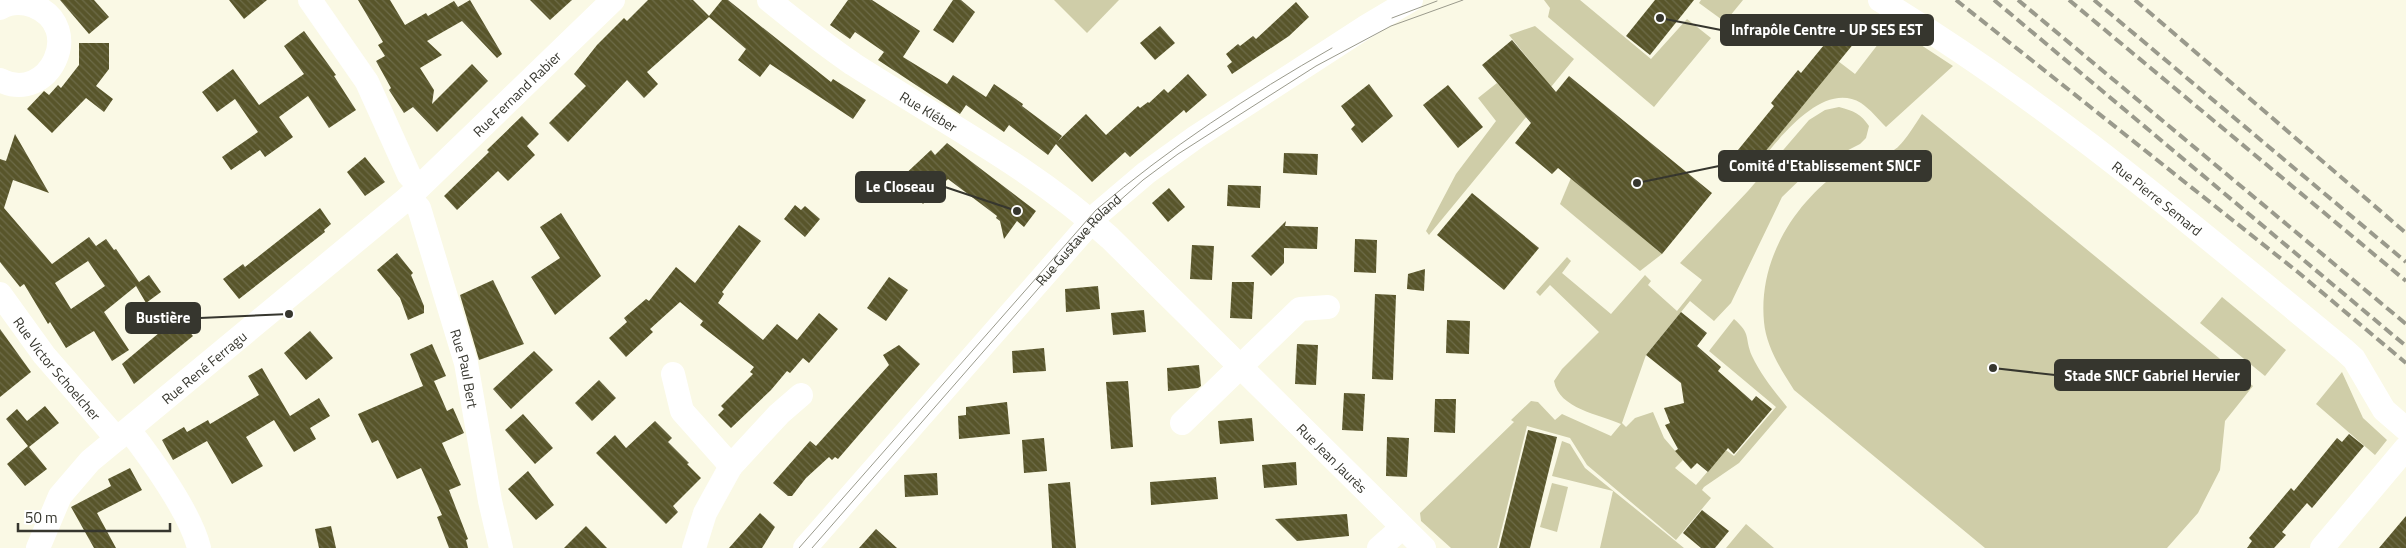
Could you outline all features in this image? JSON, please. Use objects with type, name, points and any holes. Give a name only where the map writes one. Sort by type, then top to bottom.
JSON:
[{"type":"street","name":"Rue Paul Bert","points":[[310,0],[368,82],[409,175],[466,363],[490,501],[501,548]]},
{"type":"street","name":"Rue Fernand Rabier","points":[[414,192],[613,0]]},
{"type":"street","name":"Rue Kléber","points":[[768,0],[852,63],[987,146],[1075,207],[1091,221]]},
{"type":"street","name":"Rue Gustave Roland","points":[[805,548],[1091,221],[1140,178],[1196,137],[1367,26],[1411,0]]},
{"type":"street","name":"Rue Pierre Semard","points":[[1880,0],[1928,29],[2080,134],[2354,359],[2384,410],[2406,429]]},
{"type":"street","points":[[0,8],[15,3],[28,4],[39,8],[52,20],[59,37],[56,61],[49,71],[28,83],[2,85]]},
{"type":"street","name":"Rue René Ferragu","points":[[38,548],[60,496],[90,461],[414,192]]},
{"type":"street","name":"Rue Jean Jaurès","points":[[1091,221],[1241,367],[1399,526],[1424,548]]},
{"type":"street","name":"Rue Victor Schoelcher","points":[[0,294],[44,355],[123,435],[149,455],[192,528],[199,548]]},
{"type":"street","points":[[1182,423],[1300,309],[1328,307]]},
{"type":"street","points":[[673,374],[682,411],[731,466]]},
{"type":"street","points":[[694,548],[705,513],[731,466],[779,414],[801,395]]},
{"type":"street","points":[[2322,548],[2406,448]]},
{"type":"street","points":[[1378,548],[1395,534],[1399,526]]},
{"type":"shaded area","points":[[1054,0],[1119,0],[1087,33]]},
{"type":"shaded area","points":[[1544,0],[1580,0],[1651,59],[1687,19],[1711,38],[1654,107],[1548,17],[1550,8]]},
{"type":"shaded area","points":[[1701,0],[1743,0],[1725,22],[1699,3]]},
{"type":"shaded area","points":[[1535,26],[1574,59],[1429,235],[1426,231],[1456,174],[1496,121],[1478,98],[1497,83],[1514,103],[1544,78],[1509,35]]},
{"type":"shaded area","points":[[1892,26],[1953,66],[1886,127],[1861,103],[1845,98],[1829,100],[1813,108],[1797,120],[1748,176],[1746,175],[1838,61],[1855,74]]},
{"type":"shaded area","points":[[1839,107],[1857,114],[1866,122],[1869,126],[1866,138],[1860,144],[1811,169],[1782,197],[1731,303],[1714,321],[1690,301],[1646,355],[1622,423],[1626,427],[1635,418],[1653,412],[1664,438],[1683,460],[1675,468],[1696,485],[1726,450],[1734,456],[1776,407],[1709,351],[1734,319],[1740,324],[1745,333],[1752,356],[1759,370],[1787,407],[1739,463],[1704,487],[1702,490],[1711,498],[1676,540],[1587,465],[1570,438],[1527,426],[1497,548],[1451,548],[1421,521],[1420,513],[1514,422],[1511,420],[1531,401],[1538,402],[1555,420],[1562,414],[1611,436],[1621,424],[1572,404],[1563,398],[1557,390],[1554,381],[1562,369],[1599,332],[1550,285],[1540,296],[1536,292],[1567,257],[1571,261],[1562,273],[1611,314],[1645,275],[1651,281],[1648,285],[1677,311],[1702,280],[1680,263],[1748,191],[1809,120],[1825,110]]},
{"type":"shaded area","points":[[1922,114],[2253,386],[2225,421],[2220,470],[2198,513],[2167,548],[1985,548],[1794,390],[1779,366],[1765,331],[1764,299],[1767,276],[1783,234],[1810,198],[1826,182],[1850,165],[1894,150],[1905,139]]},
{"type":"shaded area","points":[[1571,178],[1662,254],[1640,271],[1560,204]]},
{"type":"shaded area","points":[[2222,297],[2286,350],[2265,376],[2200,323]]},
{"type":"shaded area","points":[[2342,372],[2363,418],[2387,440],[2375,455],[2316,404]]},
{"type":"shaded area","points":[[1562,441],[1570,444],[1585,468],[1684,548],[1600,548],[1613,491],[1552,476]]},
{"type":"shaded area","points":[[1552,483],[1568,487],[1557,532],[1540,527]]},
{"type":"shaded area","points":[[1746,524],[1774,548],[1726,548]]},
{"type":"building","points":[[60,0],[94,0],[109,17],[89,34]]},
{"type":"building","points":[[229,0],[267,0],[244,19]]},
{"type":"building","points":[[358,0],[390,0],[405,25],[426,13],[428,16],[454,1],[458,7],[470,0],[502,54],[497,58],[462,21],[427,41],[442,55],[420,68],[434,90],[432,104],[472,64],[488,81],[437,132],[413,107],[404,113],[389,90],[391,88],[376,61],[385,56],[378,45],[383,42]]},
{"type":"building","points":[[530,0],[572,0],[550,20]]},
{"type":"building","points":[[648,0],[693,0],[709,16],[722,0],[728,0],[831,82],[833,79],[866,100],[853,119],[770,64],[760,77],[738,60],[746,49],[709,17],[647,72],[658,84],[644,98],[627,80],[568,142],[549,123],[586,86],[574,74],[597,45],[624,18],[627,21]]},
{"type":"building","points":[[848,0],[872,0],[920,31],[903,57],[947,84],[953,75],[986,97],[994,84],[1023,104],[1022,106],[1062,136],[1058,141],[1086,114],[1106,135],[1138,106],[1140,108],[1149,103],[1164,89],[1168,93],[1188,74],[1207,95],[1186,113],[1184,110],[1130,157],[1125,152],[1092,182],[1056,144],[1048,155],[1009,125],[1004,132],[966,105],[960,114],[878,60],[884,52],[855,32],[850,39],[830,25]]},
{"type":"building","points":[[953,0],[961,0],[975,12],[953,43],[933,30]]},
{"type":"building","points":[[1655,0],[1694,0],[1650,55],[1626,36]]},
{"type":"building","points":[[1296,2],[1309,17],[1289,36],[1232,74],[1227,66],[1232,62],[1226,54],[1238,44],[1240,46],[1253,36],[1256,39]]},
{"type":"building","points":[[1847,17],[1864,31],[1746,175],[1729,161],[1774,106],[1771,103],[1798,70],[1801,73]]},
{"type":"building","points":[[1160,26],[1175,43],[1155,60],[1140,43]]},
{"type":"building","points":[[304,31],[336,75],[334,76],[356,110],[329,128],[308,96],[279,117],[293,137],[265,157],[260,150],[231,170],[222,157],[258,132],[235,99],[217,112],[202,92],[233,69],[259,105],[304,74],[284,46]]},
{"type":"building","points":[[1512,40],[1556,92],[1569,76],[1712,193],[1662,254],[1558,168],[1552,174],[1515,143],[1531,123],[1482,65]]},
{"type":"building","points":[[79,43],[109,43],[109,69],[96,86],[113,99],[104,112],[86,98],[52,133],[27,109],[44,91],[49,95],[58,85],[61,88],[79,65]]},
{"type":"building","points":[[1369,84],[1393,116],[1362,143],[1351,129],[1355,125],[1341,106]]},
{"type":"building","points":[[1448,85],[1483,127],[1458,148],[1423,105]]},
{"type":"building","points":[[522,116],[539,134],[527,146],[535,155],[508,181],[498,171],[457,210],[444,196],[489,152],[487,150]]},
{"type":"building","points":[[15,134],[49,193],[13,180],[4,208],[52,264],[89,237],[96,246],[106,239],[114,250],[116,249],[139,282],[149,275],[161,292],[146,303],[136,286],[104,312],[129,350],[112,361],[94,331],[66,348],[50,322],[48,324],[24,284],[20,287],[0,262],[0,159],[6,161]],"holes":[[[88,261],[105,286],[71,309],[55,283]]]},
{"type":"building","points":[[947,143],[1036,211],[1024,227],[1017,221],[1004,239],[1000,221],[996,218],[997,216],[948,179],[923,204],[900,179],[931,150],[935,155]]},
{"type":"building","points":[[1284,153],[1318,154],[1317,175],[1283,173]]},
{"type":"building","points":[[365,157],[385,182],[365,196],[347,172]]},
{"type":"building","points":[[1228,185],[1261,186],[1260,208],[1227,206]]},
{"type":"building","points":[[1169,188],[1185,207],[1168,222],[1152,203]]},
{"type":"building","points":[[1472,193],[1539,248],[1504,290],[1437,235]]},
{"type":"building","points":[[795,205],[801,210],[805,206],[820,219],[805,237],[784,219]]},
{"type":"building","points":[[320,208],[331,224],[324,230],[325,232],[239,299],[223,279],[243,264],[245,267]]},
{"type":"building","points":[[561,213],[601,276],[555,315],[531,277],[560,258],[540,227]]},
{"type":"building","points":[[1286,221],[1285,226],[1318,227],[1317,249],[1284,248],[1284,263],[1271,276],[1251,256]]},
{"type":"building","points":[[739,225],[761,241],[722,292],[724,294],[718,303],[763,340],[777,324],[797,340],[819,313],[838,329],[809,363],[803,358],[790,373],[787,371],[771,390],[731,428],[718,415],[724,409],[721,406],[753,374],[750,372],[754,367],[700,325],[703,321],[680,302],[650,329],[653,332],[626,357],[609,338],[627,322],[624,318],[646,299],[649,301],[676,267],[695,283]]},
{"type":"building","points":[[1355,239],[1377,240],[1376,273],[1354,272]]},
{"type":"building","points":[[1192,245],[1214,246],[1212,280],[1190,279]]},
{"type":"building","points":[[397,253],[413,273],[411,275],[424,306],[424,313],[408,320],[400,298],[377,270]]},
{"type":"building","points":[[1425,269],[1424,291],[1407,289],[1408,274]]},
{"type":"building","points":[[889,277],[908,290],[886,321],[867,308]]},
{"type":"building","points":[[493,280],[524,344],[479,360],[460,295]]},
{"type":"building","points":[[1232,282],[1254,282],[1252,319],[1230,318]]},
{"type":"building","points":[[1098,286],[1100,309],[1066,312],[1065,289]]},
{"type":"building","points":[[1375,294],[1396,295],[1393,380],[1372,379]]},
{"type":"building","points":[[1144,310],[1146,332],[1113,335],[1111,313]]},
{"type":"building","points":[[1681,312],[1707,333],[1697,346],[1721,367],[1718,371],[1752,401],[1756,396],[1772,409],[1734,454],[1728,448],[1708,472],[1697,463],[1691,469],[1675,451],[1678,449],[1665,425],[1670,423],[1664,408],[1684,403],[1681,383],[1646,355]]},
{"type":"building","points":[[178,317],[193,336],[134,384],[122,364]]},
{"type":"building","points":[[1447,320],[1470,321],[1469,354],[1446,353]]},
{"type":"building","points":[[0,329],[31,372],[0,397]]},
{"type":"building","points":[[310,331],[333,358],[306,380],[284,353]]},
{"type":"building","points":[[432,344],[446,376],[434,381],[447,411],[453,408],[464,433],[442,443],[461,485],[449,490],[468,539],[466,540],[468,548],[449,548],[437,517],[442,515],[421,468],[397,479],[378,440],[372,443],[358,414],[423,386],[410,354]]},
{"type":"building","points":[[1297,344],[1318,345],[1316,385],[1295,384]]},
{"type":"building","points":[[899,345],[920,364],[838,459],[835,457],[832,460],[829,457],[806,478],[792,496],[788,496],[773,483],[810,441],[816,446],[889,365],[883,355]]},
{"type":"building","points":[[1044,348],[1046,371],[1013,373],[1012,351]]},
{"type":"building","points":[[534,351],[553,370],[511,409],[493,389]]},
{"type":"building","points":[[1199,365],[1201,386],[1198,388],[1168,391],[1167,368]]},
{"type":"building","points":[[262,368],[290,416],[319,398],[330,416],[310,428],[316,439],[294,452],[274,420],[246,437],[263,466],[232,484],[207,441],[173,460],[162,440],[184,427],[187,432],[208,420],[210,424],[259,395],[248,376]]},
{"type":"building","points":[[599,380],[616,398],[592,421],[575,403]]},
{"type":"building","points":[[1128,381],[1133,447],[1111,449],[1106,382]]},
{"type":"building","points":[[1344,393],[1365,394],[1363,431],[1342,430]]},
{"type":"building","points":[[1435,399],[1456,399],[1455,433],[1434,432]]},
{"type":"building","points":[[1007,402],[1010,434],[959,439],[958,416],[966,415],[966,407]]},
{"type":"building","points":[[45,406],[59,423],[29,447],[47,469],[25,486],[7,464],[28,446],[6,419],[17,409],[27,421]]},
{"type":"building","points":[[523,414],[553,448],[535,464],[505,430]]},
{"type":"building","points":[[1252,418],[1254,441],[1220,444],[1218,421]]},
{"type":"building","points":[[655,421],[672,438],[668,442],[701,478],[673,506],[678,512],[666,524],[596,453],[615,435],[626,448]]},
{"type":"building","points":[[1528,430],[1557,437],[1530,548],[1499,548]]},
{"type":"building","points":[[2349,434],[2364,446],[2312,508],[2307,503],[2282,532],[2286,535],[2274,548],[2247,548],[2252,541],[2249,538],[2291,488],[2294,491],[2337,438],[2342,442]]},
{"type":"building","points":[[1387,437],[1409,438],[1407,477],[1386,476]]},
{"type":"building","points":[[1044,438],[1047,471],[1024,473],[1022,440]]},
{"type":"building","points":[[1296,462],[1297,485],[1264,488],[1262,465]]},
{"type":"building","points":[[130,468],[142,490],[97,513],[116,548],[94,548],[71,507],[111,486],[108,479]]},
{"type":"building","points":[[528,471],[554,505],[536,520],[508,489]]},
{"type":"building","points":[[937,473],[938,495],[905,497],[904,475]]},
{"type":"building","points":[[1216,477],[1218,499],[1151,505],[1150,482]]},
{"type":"building","points":[[1070,482],[1076,548],[1052,548],[1048,484]]},
{"type":"building","points":[[1702,510],[1729,531],[1715,548],[1701,548],[1683,533]]},
{"type":"building","points":[[760,513],[775,527],[762,548],[729,548]]},
{"type":"building","points":[[1347,514],[1349,536],[1297,541],[1275,519]]},
{"type":"building","points":[[2406,516],[2406,548],[2379,548]]},
{"type":"building","points":[[331,526],[336,548],[319,548],[315,529]]},
{"type":"building","points":[[586,526],[607,548],[564,548]]},
{"type":"building","points":[[876,529],[897,548],[859,548]]},
{"type":"tram line","points":[[812,548],[1099,219],[1143,180],[1178,154],[1316,66],[1391,26],[1463,0]]},
{"type":"tram line","points":[[1392,18],[1437,1]]},
{"type":"tram line","points":[[799,548],[1096,210],[1152,165],[1210,123],[1270,84],[1332,48]]},
{"type":"railway","points":[[1956,0],[2299,273],[2406,363]]},
{"type":"railway","points":[[1994,0],[2406,346]]},
{"type":"railway","points":[[2018,0],[2406,324]]},
{"type":"railway","points":[[2069,0],[2406,281]]},
{"type":"railway","points":[[2094,0],[2406,262]]},
{"type":"railway","points":[[2135,0],[2406,233]]},
{"type":"place","name":"Infrapôle Centre - UP SES EST","points":[[1660,18]]},
{"type":"place","name":"Comité d'Etablissement SNCF","points":[[1637,183]]},
{"type":"place","name":"Le Closeau","points":[[1017,211]]},
{"type":"place","name":"Bustière","points":[[289,314]]},
{"type":"place","name":"Stade SNCF Gabriel Hervier","points":[[1993,368]]}]
